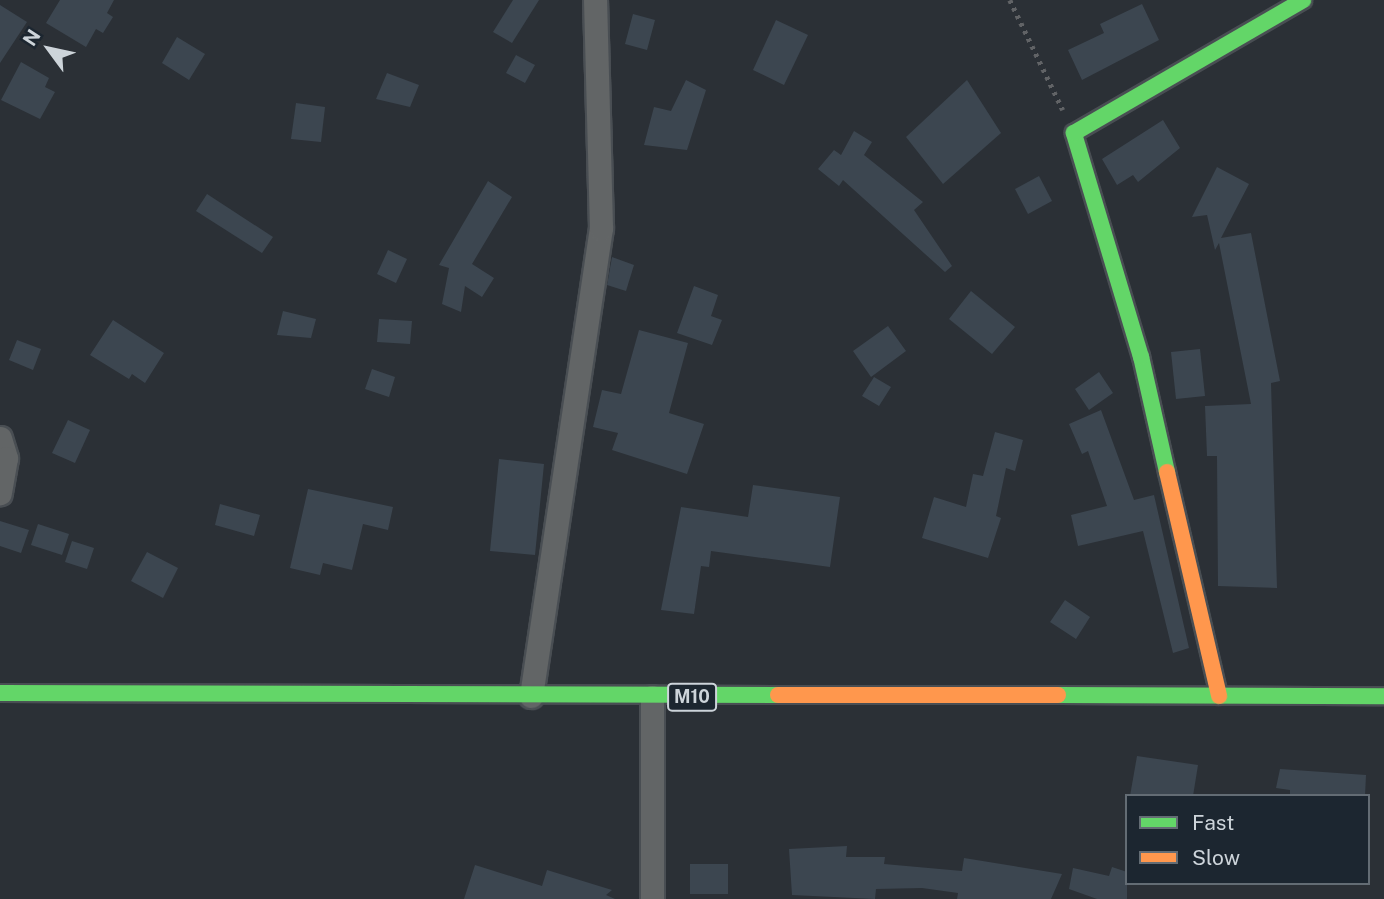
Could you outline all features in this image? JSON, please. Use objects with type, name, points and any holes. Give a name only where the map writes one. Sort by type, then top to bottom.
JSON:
[{"type":"main road","points":[[1219,696],[1141,357],[1074,133],[1303,0]]},
{"type":"main road","name":"M10","points":[[0,693],[652,697],[1384,696]]},
{"type":"street","points":[[531,696],[601,228],[595,0]]},
{"type":"street","points":[[0,438],[6,458],[0,493]]},
{"type":"street","points":[[652,697],[652,899]]},
{"type":"path","points":[[1010,0],[1074,133]]},
{"type":"building","points":[[60,0],[114,0],[107,13],[113,17],[103,33],[96,29],[86,47],[46,23]]},
{"type":"building","points":[[513,0],[539,0],[512,43],[493,32]]},
{"type":"building","points":[[1142,4],[1159,40],[1082,80],[1068,50],[1104,33],[1100,24]]},
{"type":"building","points":[[0,5],[27,22],[0,63]]},
{"type":"building","points":[[633,14],[655,20],[647,50],[625,44]]},
{"type":"building","points":[[776,20],[808,35],[784,85],[753,70]]},
{"type":"building","points":[[177,37],[205,54],[189,80],[162,63]]},
{"type":"building","points":[[516,55],[535,65],[525,83],[506,73]]},
{"type":"building","points":[[21,62],[49,78],[45,87],[55,92],[40,119],[1,100]]},
{"type":"building","points":[[387,73],[419,85],[410,107],[376,99]]},
{"type":"building","points":[[686,80],[706,90],[687,150],[644,145],[654,107],[671,111]]},
{"type":"building","points":[[967,80],[1001,133],[943,184],[906,137]]},
{"type":"building","points":[[296,103],[325,107],[321,142],[291,139]]},
{"type":"building","points":[[1163,120],[1180,148],[1138,182],[1133,175],[1117,185],[1102,159]]},
{"type":"building","points":[[854,131],[872,142],[864,155],[923,202],[914,210],[952,266],[945,272],[843,180],[839,186],[818,169],[834,150],[841,155]]},
{"type":"building","points":[[1217,167],[1249,184],[1221,238],[1251,233],[1280,381],[1271,383],[1277,588],[1218,586],[1217,456],[1207,456],[1205,406],[1251,404],[1219,243],[1215,250],[1207,215],[1192,217]]},
{"type":"building","points":[[1039,176],[1052,201],[1028,214],[1015,189]]},
{"type":"building","points":[[488,181],[512,197],[472,264],[494,278],[482,297],[465,286],[461,312],[442,304],[449,268],[439,265]]},
{"type":"building","points":[[207,194],[273,237],[262,253],[196,211]]},
{"type":"building","points":[[388,250],[407,259],[396,283],[377,274]]},
{"type":"building","points":[[612,257],[634,265],[626,291],[607,285]]},
{"type":"building","points":[[694,286],[718,295],[711,316],[722,320],[712,345],[677,333]]},
{"type":"building","points":[[971,291],[1015,327],[992,354],[949,319]]},
{"type":"building","points":[[283,311],[316,319],[311,338],[277,335]]},
{"type":"building","points":[[379,319],[412,321],[410,344],[377,342]]},
{"type":"building","points":[[113,320],[164,353],[145,383],[132,374],[129,379],[90,355]]},
{"type":"building","points":[[888,326],[906,351],[871,377],[853,351]]},
{"type":"building","points":[[639,330],[688,343],[669,413],[704,424],[687,474],[612,450],[618,433],[593,427],[602,390],[621,394]]},
{"type":"building","points":[[17,340],[41,349],[33,370],[9,360]]},
{"type":"building","points":[[1200,349],[1205,396],[1176,399],[1171,352]]},
{"type":"building","points":[[372,369],[395,377],[389,397],[365,389]]},
{"type":"building","points":[[1099,372],[1113,393],[1089,410],[1075,389]]},
{"type":"building","points":[[874,377],[891,387],[879,406],[862,396]]},
{"type":"building","points":[[1101,410],[1134,500],[1154,495],[1189,648],[1173,653],[1143,531],[1078,546],[1071,515],[1107,506],[1088,451],[1082,454],[1069,424]]},
{"type":"building","points":[[68,420],[90,430],[75,463],[52,453]]},
{"type":"building","points":[[995,432],[1023,440],[1015,471],[1006,468],[996,516],[1001,518],[988,558],[922,538],[934,497],[966,507],[973,474],[983,476]]},
{"type":"building","points":[[499,459],[544,464],[535,555],[490,551]]},
{"type":"building","points":[[753,485],[840,497],[830,567],[711,551],[709,567],[701,566],[694,614],[661,610],[681,507],[748,517]]},
{"type":"building","points":[[308,489],[393,507],[388,530],[363,524],[352,570],[323,563],[320,575],[290,568]]},
{"type":"building","points":[[220,504],[260,515],[254,536],[215,525]]},
{"type":"building","points":[[0,521],[29,530],[21,553],[0,546]]},
{"type":"building","points":[[38,524],[69,534],[62,555],[31,545]]},
{"type":"building","points":[[72,541],[94,548],[87,569],[65,562]]},
{"type":"building","points":[[147,552],[178,568],[163,598],[131,581]]},
{"type":"building","points":[[1065,600],[1090,617],[1076,639],[1050,622]]},
{"type":"building","points":[[1137,756],[1198,765],[1193,794],[1130,794]]},
{"type":"building","points":[[1280,769],[1366,775],[1365,794],[1290,794],[1290,790],[1276,788]]},
{"type":"building","points":[[847,846],[846,857],[885,857],[884,864],[962,871],[964,858],[1062,874],[1051,899],[957,899],[958,893],[922,888],[876,889],[875,899],[792,895],[789,849]]},
{"type":"building","points":[[690,864],[728,864],[728,894],[690,894]]},
{"type":"building","points":[[475,865],[542,886],[547,870],[612,890],[606,895],[615,899],[464,899]]},
{"type":"building","points":[[1112,867],[1125,871],[1127,899],[1097,899],[1069,889],[1073,868],[1109,876]]},
{"type":"traffic: fast","points":[[1167,472],[1141,357],[1074,133],[1303,0]]},
{"type":"traffic: fast","points":[[0,693],[778,695]]},
{"type":"traffic: fast","points":[[1058,695],[1384,696]]},
{"type":"traffic: slow","points":[[1167,472],[1219,696]]},
{"type":"traffic: slow","points":[[778,695],[1058,695]]}]
